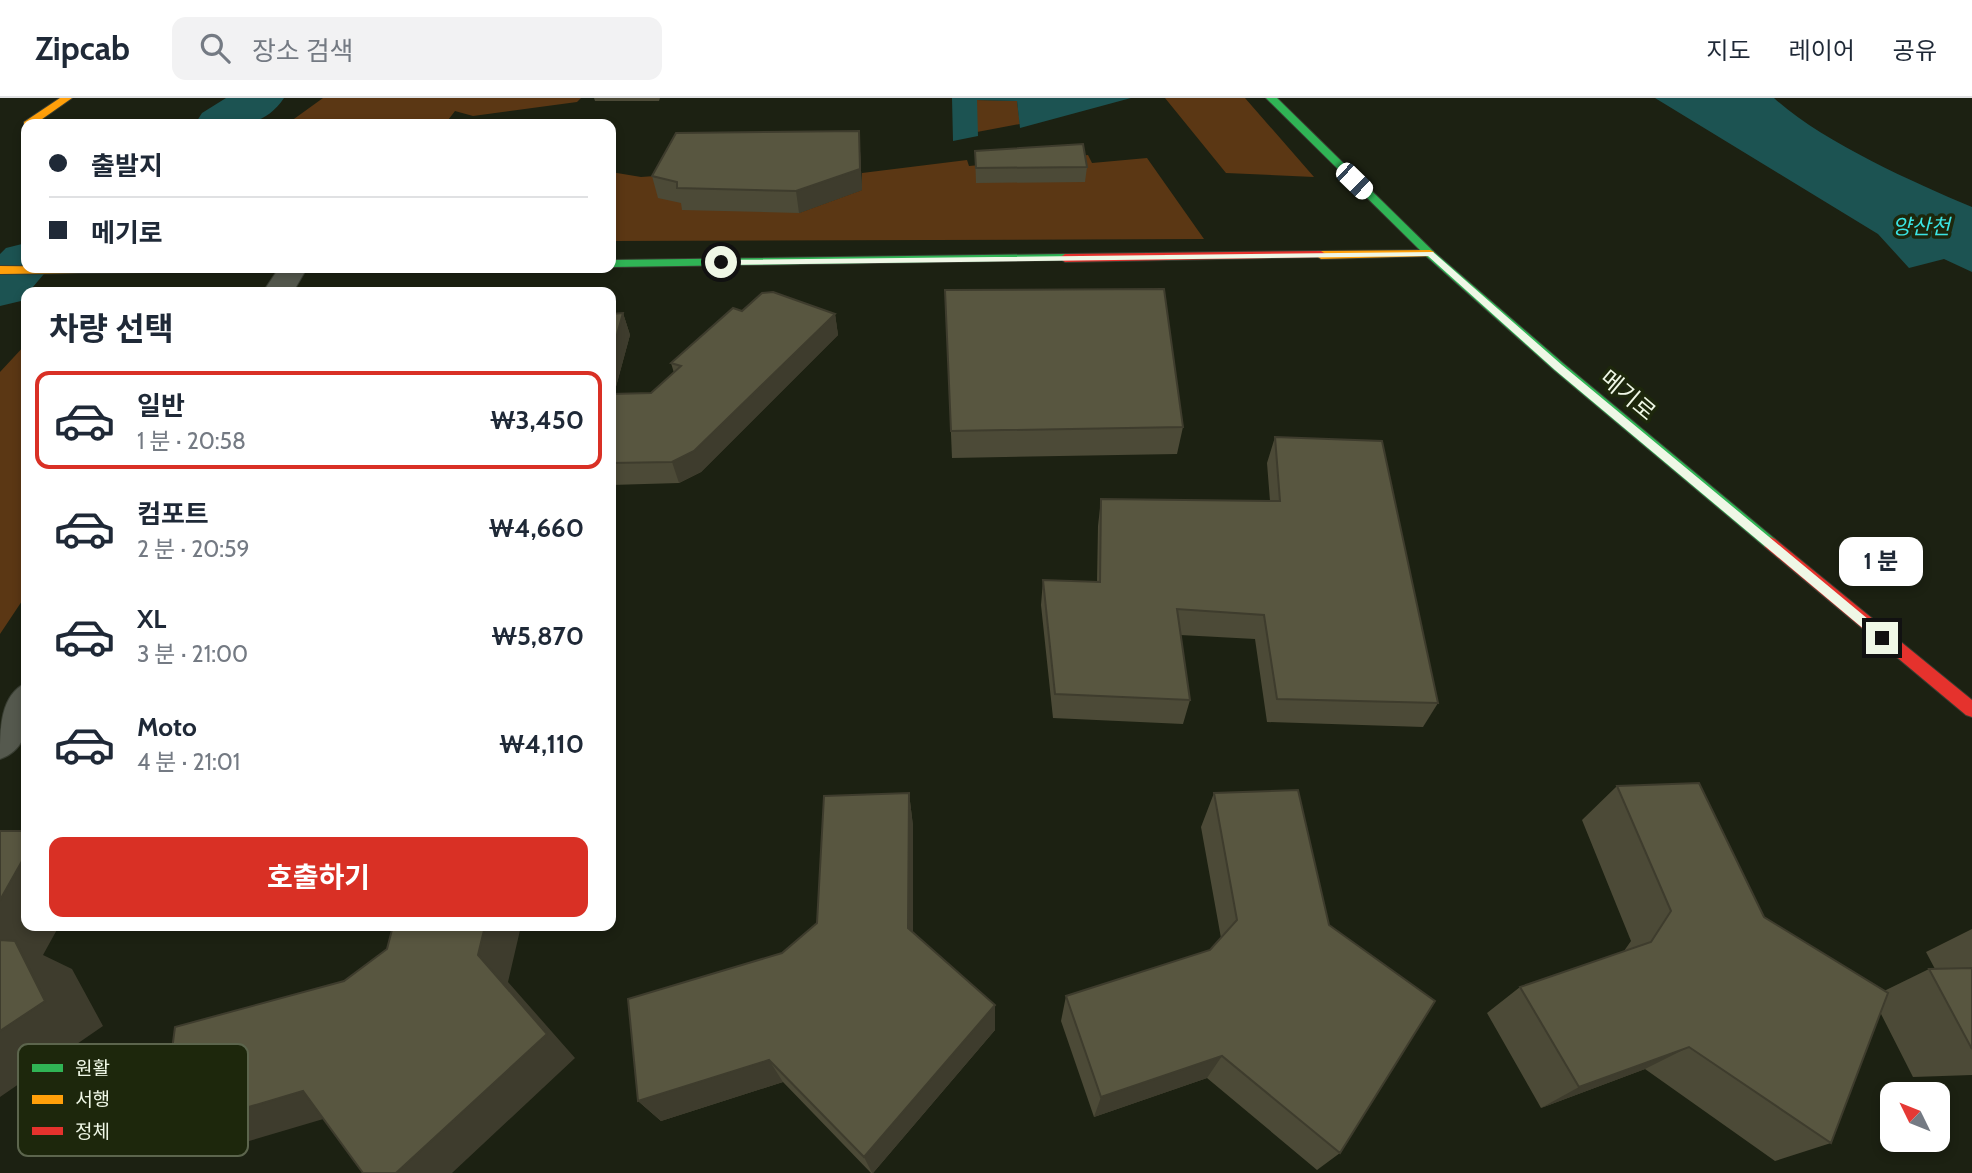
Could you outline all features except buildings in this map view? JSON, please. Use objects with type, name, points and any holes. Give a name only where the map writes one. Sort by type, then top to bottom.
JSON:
[{"type":"street","points":[[36,119],[67,98]]},
{"type":"street","name":"메기로","points":[[1271,98],[1430,254],[1559,367],[1972,710]]},
{"type":"street","points":[[616,264],[1430,254]]},
{"type":"street","points":[[0,270],[21,270]]},
{"type":"street","points":[[0,741],[21,708]]},
{"type":"shaded area","points":[[323,98],[581,98],[577,102],[473,116],[455,111],[449,119],[294,119]]},
{"type":"shaded area","points":[[1165,98],[1245,98],[1314,177],[1226,173]]},
{"type":"shaded area","points":[[976,100],[1017,101],[1020,124],[977,132]]},
{"type":"shaded area","points":[[1088,155],[1092,163],[1147,158],[1204,239],[616,241],[616,173],[641,177],[669,175],[799,213],[862,190],[862,173],[967,160],[969,166]]},
{"type":"shaded area","points":[[21,349],[21,602],[0,634],[0,372]]},
{"type":"water","points":[[952,98],[1131,98],[1020,128],[1017,101],[977,100],[978,136],[953,141]]},
{"type":"water","name":"양산천","points":[[1655,98],[1774,98],[1841,145],[1895,173],[1972,207],[1972,272],[1944,259],[1909,268],[1878,234]]},
{"type":"waterway","points":[[228,119],[260,98]]},
{"type":"waterway","points":[[0,288],[21,265]]},
{"type":"traffic: fast","points":[[1271,98],[1430,254],[1559,367],[1770,543]]},
{"type":"traffic: fast","points":[[616,264],[1065,258]]},
{"type":"traffic: slow","points":[[36,119],[67,98]]},
{"type":"traffic: slow","points":[[1321,255],[1430,254]]},
{"type":"traffic: slow","points":[[0,270],[21,270]]},
{"type":"traffic: jam","points":[[1065,258],[1321,255]]},
{"type":"traffic: jam","points":[[1770,543],[1972,710]]},
{"type":"route","points":[[721,262],[1430,254],[1559,367],[1882,638]]}]
